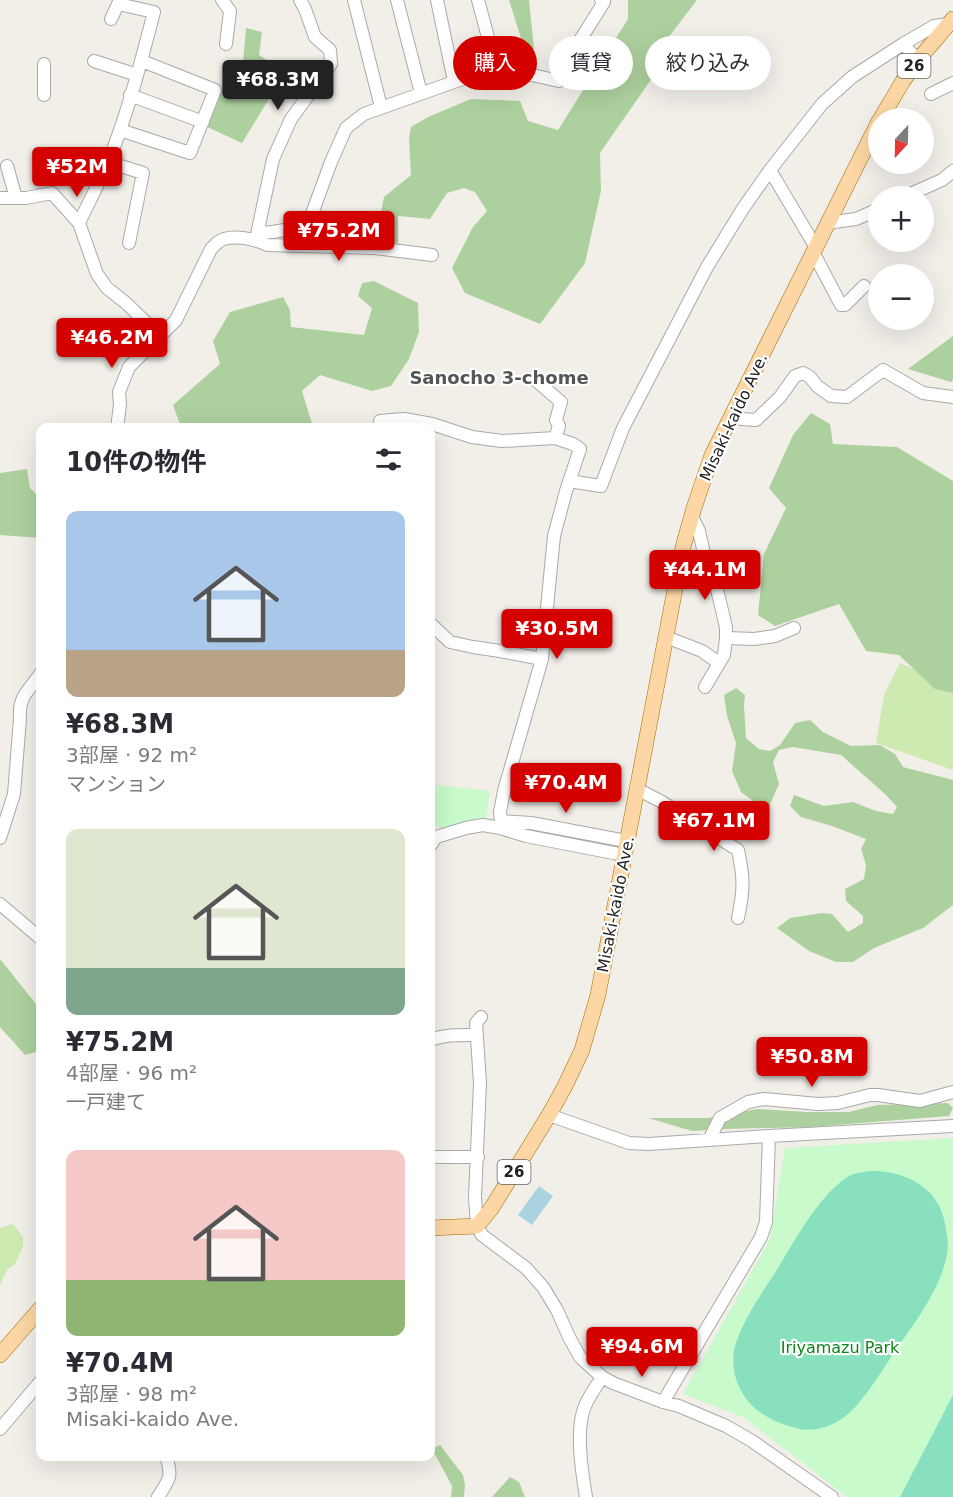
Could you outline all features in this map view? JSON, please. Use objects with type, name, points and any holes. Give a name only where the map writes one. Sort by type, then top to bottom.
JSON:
[{"type":"main road","name":"Misaki-kaido Ave.","points":[[887,108],[918,60],[950,22]]},
{"type":"main road","name":"Misaki-kaido Ave.","points":[[477,1226],[491,1209],[549,1115],[582,1050],[589,1028],[598,995],[683,547],[712,455],[868,143]]},
{"type":"main road","points":[[435,1228],[477,1226]]},
{"type":"main road","points":[[0,1355],[36,1314]]},
{"type":"street","points":[[222,0],[230,11],[226,44]]},
{"type":"street","points":[[257,236],[273,159],[291,118],[331,64],[330,50],[315,37],[300,0]]},
{"type":"street","points":[[354,0],[381,107]]},
{"type":"street","points":[[396,0],[422,93]]},
{"type":"street","points":[[437,0],[453,76]]},
{"type":"street","points":[[478,0],[488,36]]},
{"type":"street","points":[[537,76],[559,81],[565,64],[604,2],[601,0]]},
{"type":"street","points":[[79,223],[108,162],[120,130],[142,61],[154,12],[118,4],[111,20]]},
{"type":"street","points":[[569,481],[601,486],[623,428],[707,267],[770,170],[822,104],[852,77],[903,44],[934,26],[950,22]]},
{"type":"street","points":[[903,44],[918,60]]},
{"type":"street","points":[[94,61],[137,75]]},
{"type":"street","points":[[120,130],[190,153],[214,90],[142,61]]},
{"type":"street","points":[[44,64],[44,95]]},
{"type":"street","points":[[118,423],[119,392],[129,367],[176,320],[211,249],[220,240],[257,236],[302,227],[310,219],[346,128],[364,114],[453,81]]},
{"type":"street","points":[[931,94],[953,83]]},
{"type":"street","points":[[130,95],[203,122]]},
{"type":"street","points":[[108,162],[143,173],[129,243]]},
{"type":"street","points":[[7,166],[16,198]]},
{"type":"street","points":[[770,170],[814,249],[840,305],[845,305],[864,286]]},
{"type":"street","points":[[928,186],[942,180],[953,171]]},
{"type":"street","points":[[0,198],[26,198],[52,193],[79,223],[97,274],[107,288],[160,336]]},
{"type":"street","points":[[827,223],[856,219],[868,214]]},
{"type":"street","points":[[257,236],[267,245],[375,248],[432,255]]},
{"type":"street","points":[[732,415],[741,419],[756,420],[780,398],[795,376],[803,373],[831,396],[847,396],[883,370],[923,393],[953,397]]},
{"type":"street","points":[[533,378],[561,402],[556,420],[559,426],[555,438]]},
{"type":"street","points":[[380,421],[404,419],[426,423]]},
{"type":"street","points":[[435,425],[472,437],[502,441],[555,438],[580,449],[554,536],[542,658],[504,791],[500,824]]},
{"type":"street","points":[[692,516],[716,585],[723,612],[726,638],[724,656],[705,687]]},
{"type":"street","points":[[435,628],[450,642],[542,658]]},
{"type":"street","points":[[726,638],[754,639],[775,636],[794,628]]},
{"type":"street","points":[[666,637],[702,651],[719,663]]},
{"type":"street","points":[[0,838],[14,794],[19,708],[27,691],[36,681]]},
{"type":"street","points":[[637,789],[738,850],[743,884],[738,918]]},
{"type":"street","points":[[435,838],[466,828],[500,824],[526,836],[625,848]]},
{"type":"street","points":[[0,904],[36,935]]},
{"type":"street","points":[[481,1017],[476,1023],[480,1083],[475,1197],[477,1226],[482,1235],[526,1268],[543,1287],[580,1356],[602,1377],[726,1426],[752,1441],[832,1497]]},
{"type":"street","points":[[435,1038],[451,1035],[477,1035]]},
{"type":"street","points":[[709,1140],[720,1118],[748,1102],[764,1099],[838,1104],[870,1095],[920,1101],[953,1092]]},
{"type":"street","points":[[549,1115],[629,1143],[650,1144],[953,1126]]},
{"type":"street","points":[[663,1402],[761,1237],[766,1222],[769,1136]]},
{"type":"street","points":[[435,1157],[478,1158]]},
{"type":"street","points":[[586,1497],[582,1470],[582,1415],[602,1377]]},
{"type":"street","points":[[0,1430],[36,1387]]},
{"type":"street","points":[[158,1497],[170,1476],[171,1470],[168,1461]]},
{"type":"green space","points":[[509,0],[529,0],[533,36],[520,36]]},
{"type":"green space","points":[[628,0],[697,0],[669,36],[645,36],[645,88],[600,153],[601,191],[585,263],[540,324],[465,293],[452,268],[473,227],[487,211],[475,192],[464,188],[447,193],[430,219],[398,216],[398,243],[376,239],[384,197],[411,175],[409,139],[411,127],[428,117],[471,99],[520,101],[528,121],[558,130],[583,90],[633,90],[633,36],[617,36],[628,19]]},
{"type":"green space","points":[[246,28],[262,32],[259,55],[278,67],[269,99],[242,143],[207,127],[229,74],[242,73]]},
{"type":"green space","points":[[374,281],[418,303],[419,332],[409,359],[391,386],[372,391],[320,375],[302,391],[312,423],[180,423],[173,405],[220,364],[213,341],[230,312],[283,297],[290,310],[291,327],[364,335],[372,308],[358,296],[362,283]]},
{"type":"green space","points":[[953,336],[953,380],[951,382],[908,369]]},
{"type":"green space","points":[[811,413],[830,424],[833,444],[897,447],[953,481],[953,693],[935,689],[899,655],[866,651],[839,604],[775,626],[758,615],[764,554],[786,508],[769,488],[793,435]]},
{"type":"green space","points":[[27,469],[30,488],[36,494],[36,538],[0,535],[0,473]]},
{"type":"green space","points":[[900,663],[953,685],[953,770],[876,743],[884,695]]},
{"type":"green space","points":[[736,688],[745,695],[746,738],[759,749],[770,751],[780,745],[795,723],[810,720],[823,732],[851,746],[880,745],[895,754],[903,767],[953,780],[953,905],[923,928],[874,948],[853,962],[836,962],[809,951],[777,928],[790,918],[822,913],[832,914],[848,932],[863,923],[863,916],[846,901],[845,889],[864,879],[866,865],[861,849],[866,839],[801,817],[790,806],[794,795],[824,806],[853,802],[876,811],[893,814],[897,807],[841,755],[793,747],[779,750],[773,762],[779,784],[767,811],[741,792],[732,771],[736,743],[727,716],[724,695]]},
{"type":"green space","points":[[435,785],[490,791],[486,820],[442,829],[435,825]]},
{"type":"green space","points":[[0,959],[36,1004],[36,1052],[25,1055],[0,1027]]},
{"type":"green space","points":[[948,1103],[953,1108],[949,1116],[810,1127],[692,1131],[648,1118],[708,1118],[757,1109],[849,1112],[877,1105]]},
{"type":"green space","name":"Iriyamazu Park","points":[[953,1138],[953,1497],[847,1497],[743,1417],[683,1394],[770,1239],[785,1148]]},
{"type":"green space","points":[[871,1171],[888,1172],[912,1180],[932,1195],[939,1205],[945,1224],[948,1243],[946,1261],[935,1289],[919,1316],[856,1406],[838,1421],[820,1428],[808,1430],[786,1425],[759,1411],[740,1389],[734,1370],[733,1356],[736,1343],[755,1304],[817,1207],[846,1178]]},
{"type":"green space","points":[[13,1224],[23,1237],[23,1247],[15,1264],[7,1270],[0,1285],[0,1228]]},
{"type":"green space","points":[[953,1395],[953,1497],[900,1497]]},
{"type":"green space","points":[[440,1445],[463,1475],[464,1497],[451,1497],[452,1486],[435,1455],[435,1448]]},
{"type":"green space","points":[[510,1477],[519,1482],[525,1497],[492,1497]]},
{"type":"water","points":[[539,1186],[553,1196],[532,1225],[518,1215]]},
{"type":"district","name":"Sanocho 3-chome","points":[[499,378]]}]
